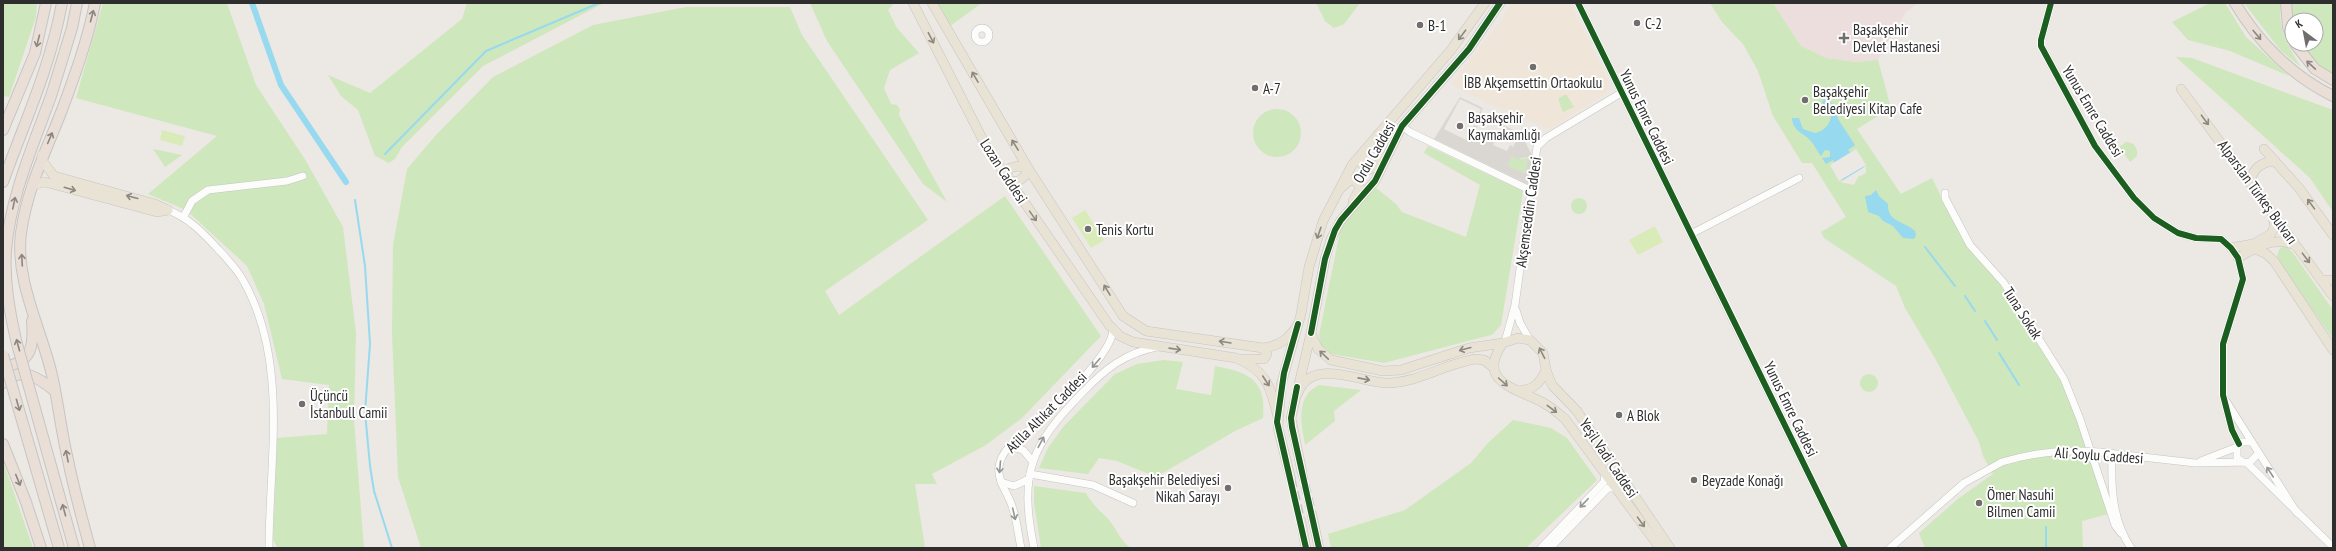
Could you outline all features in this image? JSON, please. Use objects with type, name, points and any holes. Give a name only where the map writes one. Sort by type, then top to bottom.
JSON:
[{"type":"highway","points":[[3,130],[35,53],[46,3]]},
{"type":"highway","points":[[3,182],[39,91],[50,58],[62,3]]},
{"type":"highway","points":[[74,548],[17,344],[9,311],[6,276],[9,225],[15,196],[52,93],[72,28],[77,3]]},
{"type":"highway","points":[[90,548],[67,460],[47,354],[22,266],[21,234],[32,185],[42,155],[68,93],[95,3]]},
{"type":"highway","points":[[2235,3],[2255,33],[2283,62],[2312,85],[2333,96]]},
{"type":"highway","points":[[2301,52],[2315,69],[2333,80]]},
{"type":"highway","points":[[3,367],[25,359],[34,342],[30,298]]},
{"type":"highway","points":[[3,355],[59,548]]},
{"type":"highway","points":[[3,383],[12,376],[29,374],[55,391]]},
{"type":"highway","points":[[3,444],[26,502],[41,548]]},
{"type":"main road","name":"Lozan Caddesi","points":[[913,3],[975,124],[1008,180],[1112,329]]},
{"type":"main road","name":"Lozan Caddesi","points":[[932,3],[1028,168],[1123,316],[1129,322],[1146,331],[1263,348]]},
{"type":"main road","name":"Ordu Caddesi","points":[[1278,417],[1284,372],[1298,324],[1315,244],[1333,197],[1352,165],[1451,50],[1485,3]]},
{"type":"main road","name":"Ordu Caddesi","points":[[1292,409],[1311,333],[1325,259],[1331,239],[1341,220],[1376,181],[1402,126],[1469,49],[1500,3]]},
{"type":"main road","name":"Alparslan Türkeş Bulvarı","points":[[2181,90],[2250,181],[2333,296]]},
{"type":"main road","points":[[1376,136],[1366,152],[1362,164],[1367,170],[1371,170],[1387,155]]},
{"type":"main road","name":"Alparslan Türkeş Bulvarı","points":[[2264,150],[2299,188],[2333,236]]},
{"type":"main road","points":[[42,155],[43,162],[54,176],[155,204],[168,210]]},
{"type":"main road","points":[[2250,181],[2259,165],[2274,161]]},
{"type":"main road","points":[[1018,166],[1028,168],[1022,180],[1017,182],[1008,180],[1007,173],[1010,168],[1018,166]]},
{"type":"main road","points":[[1333,197],[1350,180],[1354,180],[1359,184],[1359,191],[1341,220]]},
{"type":"main road","points":[[32,185],[45,182],[158,212],[168,210]]},
{"type":"main road","points":[[2238,258],[2267,238],[2274,230],[2270,209]]},
{"type":"main road","points":[[2231,248],[2254,246],[2275,241],[2285,241],[2297,246]]},
{"type":"main road","points":[[2274,261],[2272,255],[2275,247],[2285,241]]},
{"type":"main road","points":[[2254,246],[2265,252],[2274,261],[2333,350]]},
{"type":"main road","points":[[2322,280],[2333,280]]},
{"type":"main road","points":[[1236,358],[1262,360],[1267,354],[1263,348],[1272,347],[1285,340],[1298,324]]},
{"type":"main road","name":"Atilla Altıkat Caddesi","points":[[1112,329],[1133,342],[1157,347],[1236,358],[1255,368],[1266,380],[1278,417]]},
{"type":"main road","points":[[1311,333],[1318,349],[1331,360],[1383,371],[1401,370],[1469,348],[1504,343],[1518,338],[1530,340]]},
{"type":"main road","name":"Yeşil Vadi Caddesi","points":[[1530,340],[1542,353],[1546,370],[1552,385],[1577,411],[1670,548]]},
{"type":"main road","points":[[1302,472],[1292,427],[1292,409],[1299,389],[1310,379],[1322,373],[1388,383],[1404,381],[1476,359],[1484,360],[1494,368],[1496,355],[1504,343]]},
{"type":"main road","name":"Yeşil Vadi Caddesi","points":[[1494,368],[1503,384],[1548,405],[1565,419],[1660,548]]},
{"type":"main road","points":[[1518,391],[1537,385],[1546,370]]},
{"type":"main road","points":[[1278,417],[1278,428],[1291,479]]},
{"type":"main road","points":[[1312,515],[1319,548]]},
{"type":"main road","points":[[1301,521],[1306,548]]},
{"type":"street","name":"Yunus Emre Caddesi","points":[[1578,3],[1695,242]]},
{"type":"street","name":"Yunus Emre Caddesi","points":[[2051,3],[2040,40],[2041,46],[2095,146],[2134,198],[2154,218],[2178,234],[2196,238],[2221,239],[2231,248],[2238,258],[2244,279],[2223,344],[2223,395],[2232,430],[2238,446],[2237,458],[2245,463],[2333,547]]},
{"type":"street","name":"Akşemseddin Caddesi","points":[[1504,343],[1515,305],[1535,154],[1541,142],[1621,93]]},
{"type":"street","points":[[1402,126],[1410,132],[1530,190]]},
{"type":"street","points":[[184,216],[192,201],[199,194],[208,190],[287,181],[303,176]]},
{"type":"street","points":[[1691,234],[1799,178]]},
{"type":"street","name":"Tuna Sokak","points":[[1945,193],[1945,198],[1970,245],[2004,284],[2053,359],[2064,379],[2088,442],[2106,503],[2115,525],[2131,548]]},
{"type":"street","points":[[168,210],[184,216],[202,233],[244,281],[256,310],[267,346],[274,416],[269,548]]},
{"type":"street","name":"Yunus Emre Caddesi","points":[[1713,280],[1845,548]]},
{"type":"street","name":"Akşemseddin Caddesi","points":[[1515,305],[1520,323],[1530,340]]},
{"type":"street","name":"Atilla Altıkat Caddesi","points":[[1020,548],[1013,507],[1001,482],[999,466],[1009,446],[1042,419],[1086,374],[1108,346],[1112,329]]},
{"type":"street","name":"Atilla Altıkat Caddesi","points":[[1034,548],[1027,509],[1030,476],[1033,462],[1047,431],[1104,371],[1126,356],[1157,347]]},
{"type":"street","name":"Yunus Emre Caddesi","points":[[2223,395],[2252,442],[2257,446],[2258,454],[2297,513]]},
{"type":"street","points":[[2238,446],[2245,441],[2252,442]]},
{"type":"street","points":[[1009,446],[1023,450],[1033,462]]},
{"type":"street","name":"Ali Soylu Caddesi","points":[[2195,463],[2238,446]]},
{"type":"street","name":"Ali Soylu Caddesi","points":[[1890,548],[1964,483],[2002,462],[2027,454],[2051,450],[2099,452],[2195,463],[2245,463]]},
{"type":"street","points":[[2112,454],[2111,486],[2121,533]]},
{"type":"street","points":[[2245,463],[2254,461],[2258,454]]},
{"type":"street","points":[[1541,548],[1604,482],[1605,473]]},
{"type":"street","points":[[1001,482],[1014,486],[1030,476],[1093,485],[1134,503]]},
{"type":"street","points":[[1550,548],[1608,488],[1616,488]]},
{"type":"shaded area","name":"İBB Akşemsettin Ortaokulu","points":[[1510,3],[1570,3],[1610,83],[1607,93],[1549,129],[1486,103],[1451,84],[1503,18]]},
{"type":"shaded area","name":"Başakşehir Devlet Hastanesi","points":[[1773,3],[1918,3],[1906,12],[1878,60],[1856,62],[1826,58],[1801,46]]},
{"type":"shaded area","points":[[1460,97],[1483,108],[1477,122],[1486,120],[1497,125],[1486,121],[1479,124],[1475,122],[1481,109],[1460,99],[1444,129],[1466,140],[1474,125],[1477,126],[1477,132],[1481,136],[1494,142],[1493,145],[1507,151],[1510,145],[1513,147],[1517,139],[1513,138],[1515,132],[1501,127],[1503,125],[1517,132],[1516,135],[1524,140],[1532,155],[1528,184],[1434,139]],"holes":[[[1512,156],[1517,159],[1528,157],[1525,173],[1508,166]]]},
{"type":"green space","points":[[3,3],[37,3],[36,17],[9,97],[3,96]]},
{"type":"green space","points":[[103,3],[227,3],[256,85],[306,161],[343,227],[356,333],[354,420],[364,548],[278,548],[273,540],[277,438],[327,434],[329,385],[282,379],[264,304],[247,266],[186,210],[148,194],[217,136],[76,98]]},
{"type":"green space","points":[[467,3],[604,3],[483,66],[402,147],[395,159],[389,163],[375,156],[358,110],[341,96],[328,75],[370,93],[462,19]]},
{"type":"green space","points":[[810,3],[894,3],[888,10],[897,28],[919,53],[890,70],[884,88],[891,104],[897,105],[900,110],[899,115],[947,202],[923,184],[827,41]]},
{"type":"green space","points":[[938,3],[982,3],[950,26]]},
{"type":"green space","points":[[1316,3],[1360,3],[1344,24],[1334,28],[1325,21]]},
{"type":"green space","points":[[1710,3],[1773,3],[1801,46],[1826,58],[1856,62],[1878,60],[1891,108],[1857,129],[1901,194],[1932,178],[1962,238],[2001,286],[2052,364],[2067,393],[2091,456],[2108,514],[2082,521],[2083,548],[1925,548],[1919,533],[1959,498],[1993,474],[1983,456],[1979,442],[1936,360],[1905,308],[1896,286],[1824,238],[1821,232],[1846,217],[1812,163],[1802,163],[1773,116],[1758,71],[1743,44],[1722,22]]},
{"type":"green space","points":[[2210,3],[2225,3],[2246,37],[2289,76],[2230,51],[2188,40],[2172,22]]},
{"type":"green space","points":[[2244,3],[2281,3],[2280,12],[2284,34],[2284,52],[2292,52],[2301,67],[2281,51]]},
{"type":"green space","points":[[2333,3],[2333,74],[2320,67],[2308,52],[2324,52],[2324,12],[2292,12],[2291,4]]},
{"type":"green space","points":[[686,7],[790,7],[802,35],[928,220],[825,291],[839,315],[1005,196],[1101,336],[1022,418],[986,445],[932,474],[937,484],[915,484],[925,548],[421,548],[398,477],[392,333],[393,245],[407,169],[436,135],[493,77],[593,25]]},
{"type":"green space","points":[[2176,57],[2192,58],[2333,110],[2333,212],[2310,178]]},
{"type":"green space","points":[[1566,94],[1574,107],[1563,112],[1558,99]]},
{"type":"green space","points":[[1277,109],[1286,111],[1294,116],[1299,124],[1301,133],[1299,142],[1294,150],[1286,155],[1277,157],[1268,155],[1260,150],[1255,142],[1253,133],[1255,124],[1260,116],[1268,111]]},
{"type":"green space","points":[[162,130],[185,136],[182,146],[160,140]]},
{"type":"green space","points":[[2126,142],[2133,144],[2137,150],[2137,156],[2130,162],[2119,147]]},
{"type":"green space","points":[[1428,146],[1523,191],[1501,325],[1492,335],[1384,363],[1331,354],[1321,345],[1319,335],[1342,222],[1375,187],[1396,204],[1402,212],[1466,237],[1480,185],[1424,153]]},
{"type":"green space","points":[[153,149],[182,155],[165,167]]},
{"type":"green space","points":[[1512,156],[1522,159],[1528,157],[1525,173],[1508,166]]},
{"type":"green space","points":[[1579,198],[1585,200],[1587,206],[1585,212],[1579,214],[1573,212],[1571,206],[1573,200]]},
{"type":"green space","name":"Tenis Kortu","points":[[1085,210],[1104,240],[1091,248],[1072,218]]},
{"type":"green space","points":[[1655,226],[1663,242],[1638,255],[1629,240]]},
{"type":"green space","points":[[2286,246],[2293,253],[2333,310],[2333,339],[2281,265],[2277,255],[2280,248]]},
{"type":"green space","points":[[1164,360],[1183,362],[1176,389],[1211,395],[1215,366],[1227,368],[1246,375],[1258,386],[1262,395],[1263,418],[1235,431],[1156,477],[1117,461],[1099,458],[1088,474],[1039,468],[1048,448],[1064,426],[1115,374],[1137,364]]},
{"type":"green space","points":[[1869,374],[1875,377],[1878,383],[1875,389],[1869,392],[1863,389],[1860,383],[1863,377]]},
{"type":"green space","points":[[1319,385],[1361,390],[1334,411],[1335,421],[1305,445],[1301,420],[1303,403],[1311,390]]},
{"type":"green space","points":[[1513,420],[1551,428],[1567,438],[1597,480],[1526,548],[1331,548],[1328,534],[1405,510],[1471,463],[1488,443]]},
{"type":"green space","points":[[3,461],[33,548],[3,548]]},
{"type":"green space","points":[[1034,486],[1086,493],[1093,504],[1108,519],[1124,542],[1131,548],[1041,548],[1034,503]]},
{"type":"water","points":[[1825,97],[1835,106],[1838,119],[1855,145],[1848,150],[1850,152],[1855,150],[1863,164],[1864,172],[1843,181],[1833,160],[1826,164],[1822,158],[1830,157],[1830,151],[1825,150],[1821,156],[1807,137],[1796,129],[1792,118],[1799,118],[1803,129],[1815,133],[1825,128],[1828,125],[1831,116],[1830,111],[1822,103]]},
{"type":"water","points":[[1876,190],[1879,196],[1888,204],[1888,210],[1893,218],[1915,231],[1916,235],[1914,239],[1903,238],[1893,226],[1883,221],[1879,216],[1868,212],[1865,196],[1871,195]]},
{"type":"pier","points":[[1856,149],[1866,165],[1839,181],[1830,165]]},
{"type":"pier","points":[[1866,166],[1866,173],[1858,177],[1854,185],[1840,182]]},
{"type":"waterway","points":[[252,3],[281,85],[346,182]]},
{"type":"waterway","points":[[385,154],[486,51],[599,3]]},
{"type":"waterway","points":[[355,200],[365,266],[370,344],[365,412],[370,466],[374,491],[392,548]]},
{"type":"waterway","points":[[1925,247],[1955,286]]},
{"type":"waterway","points":[[1965,296],[1975,311]]},
{"type":"waterway","points":[[1985,321],[1997,340]]},
{"type":"waterway","points":[[1999,353],[2019,385]]},
{"type":"waterway","points":[[2046,527],[2046,548]]},
{"type":"tunnel","points":[[1695,242],[1713,280]]},
{"type":"tunnel","points":[[1302,472],[1312,515]]},
{"type":"tunnel","points":[[1291,479],[1301,521]]},
{"type":"cycle path","points":[[1311,333],[1325,259],[1335,230],[1341,220],[1375,181],[1402,126],[1469,49],[1500,3]]},
{"type":"cycle path","points":[[1578,3],[1845,548]]},
{"type":"cycle path","points":[[2051,3],[2041,40],[2041,46],[2095,146],[2134,198],[2154,218],[2178,233],[2196,238],[2221,239],[2231,248],[2238,258],[2243,279],[2223,344],[2223,395],[2232,430],[2239,444]]},
{"type":"cycle path","points":[[1298,324],[1284,373],[1277,422],[1306,548]]},
{"type":"cycle path","points":[[1297,387],[1291,418],[1292,427],[1319,548]]},
{"type":"place","name":"C-2","points":[[1637,23]]},
{"type":"place","name":"B-1","points":[[1420,25]]},
{"type":"place","name":"Başakşehir Devlet Hastanesi","points":[[1844,38]]},
{"type":"place","name":"İBB Akşemsettin Ortaokulu","points":[[1533,67]]},
{"type":"place","name":"A-7","points":[[1255,88]]},
{"type":"place","name":"Başakşehir Belediyesi Kitap Cafe","points":[[1805,100]]},
{"type":"place","name":"Başakşehir Kaymakamlığı","points":[[1460,126]]},
{"type":"place","name":"Tenis Kortu","points":[[1088,229]]},
{"type":"place","name":"Üçüncü İstanbull Camii","points":[[302,404]]},
{"type":"place","name":"A Blok","points":[[1619,415]]},
{"type":"place","name":"Beyzade Konağı","points":[[1694,480]]},
{"type":"place","name":"Başakşehir Belediyesi Nikah Sarayı","points":[[1228,488]]},
{"type":"place","name":"Ömer Nasuhi Bilmen Camii","points":[[1979,503]]}]
